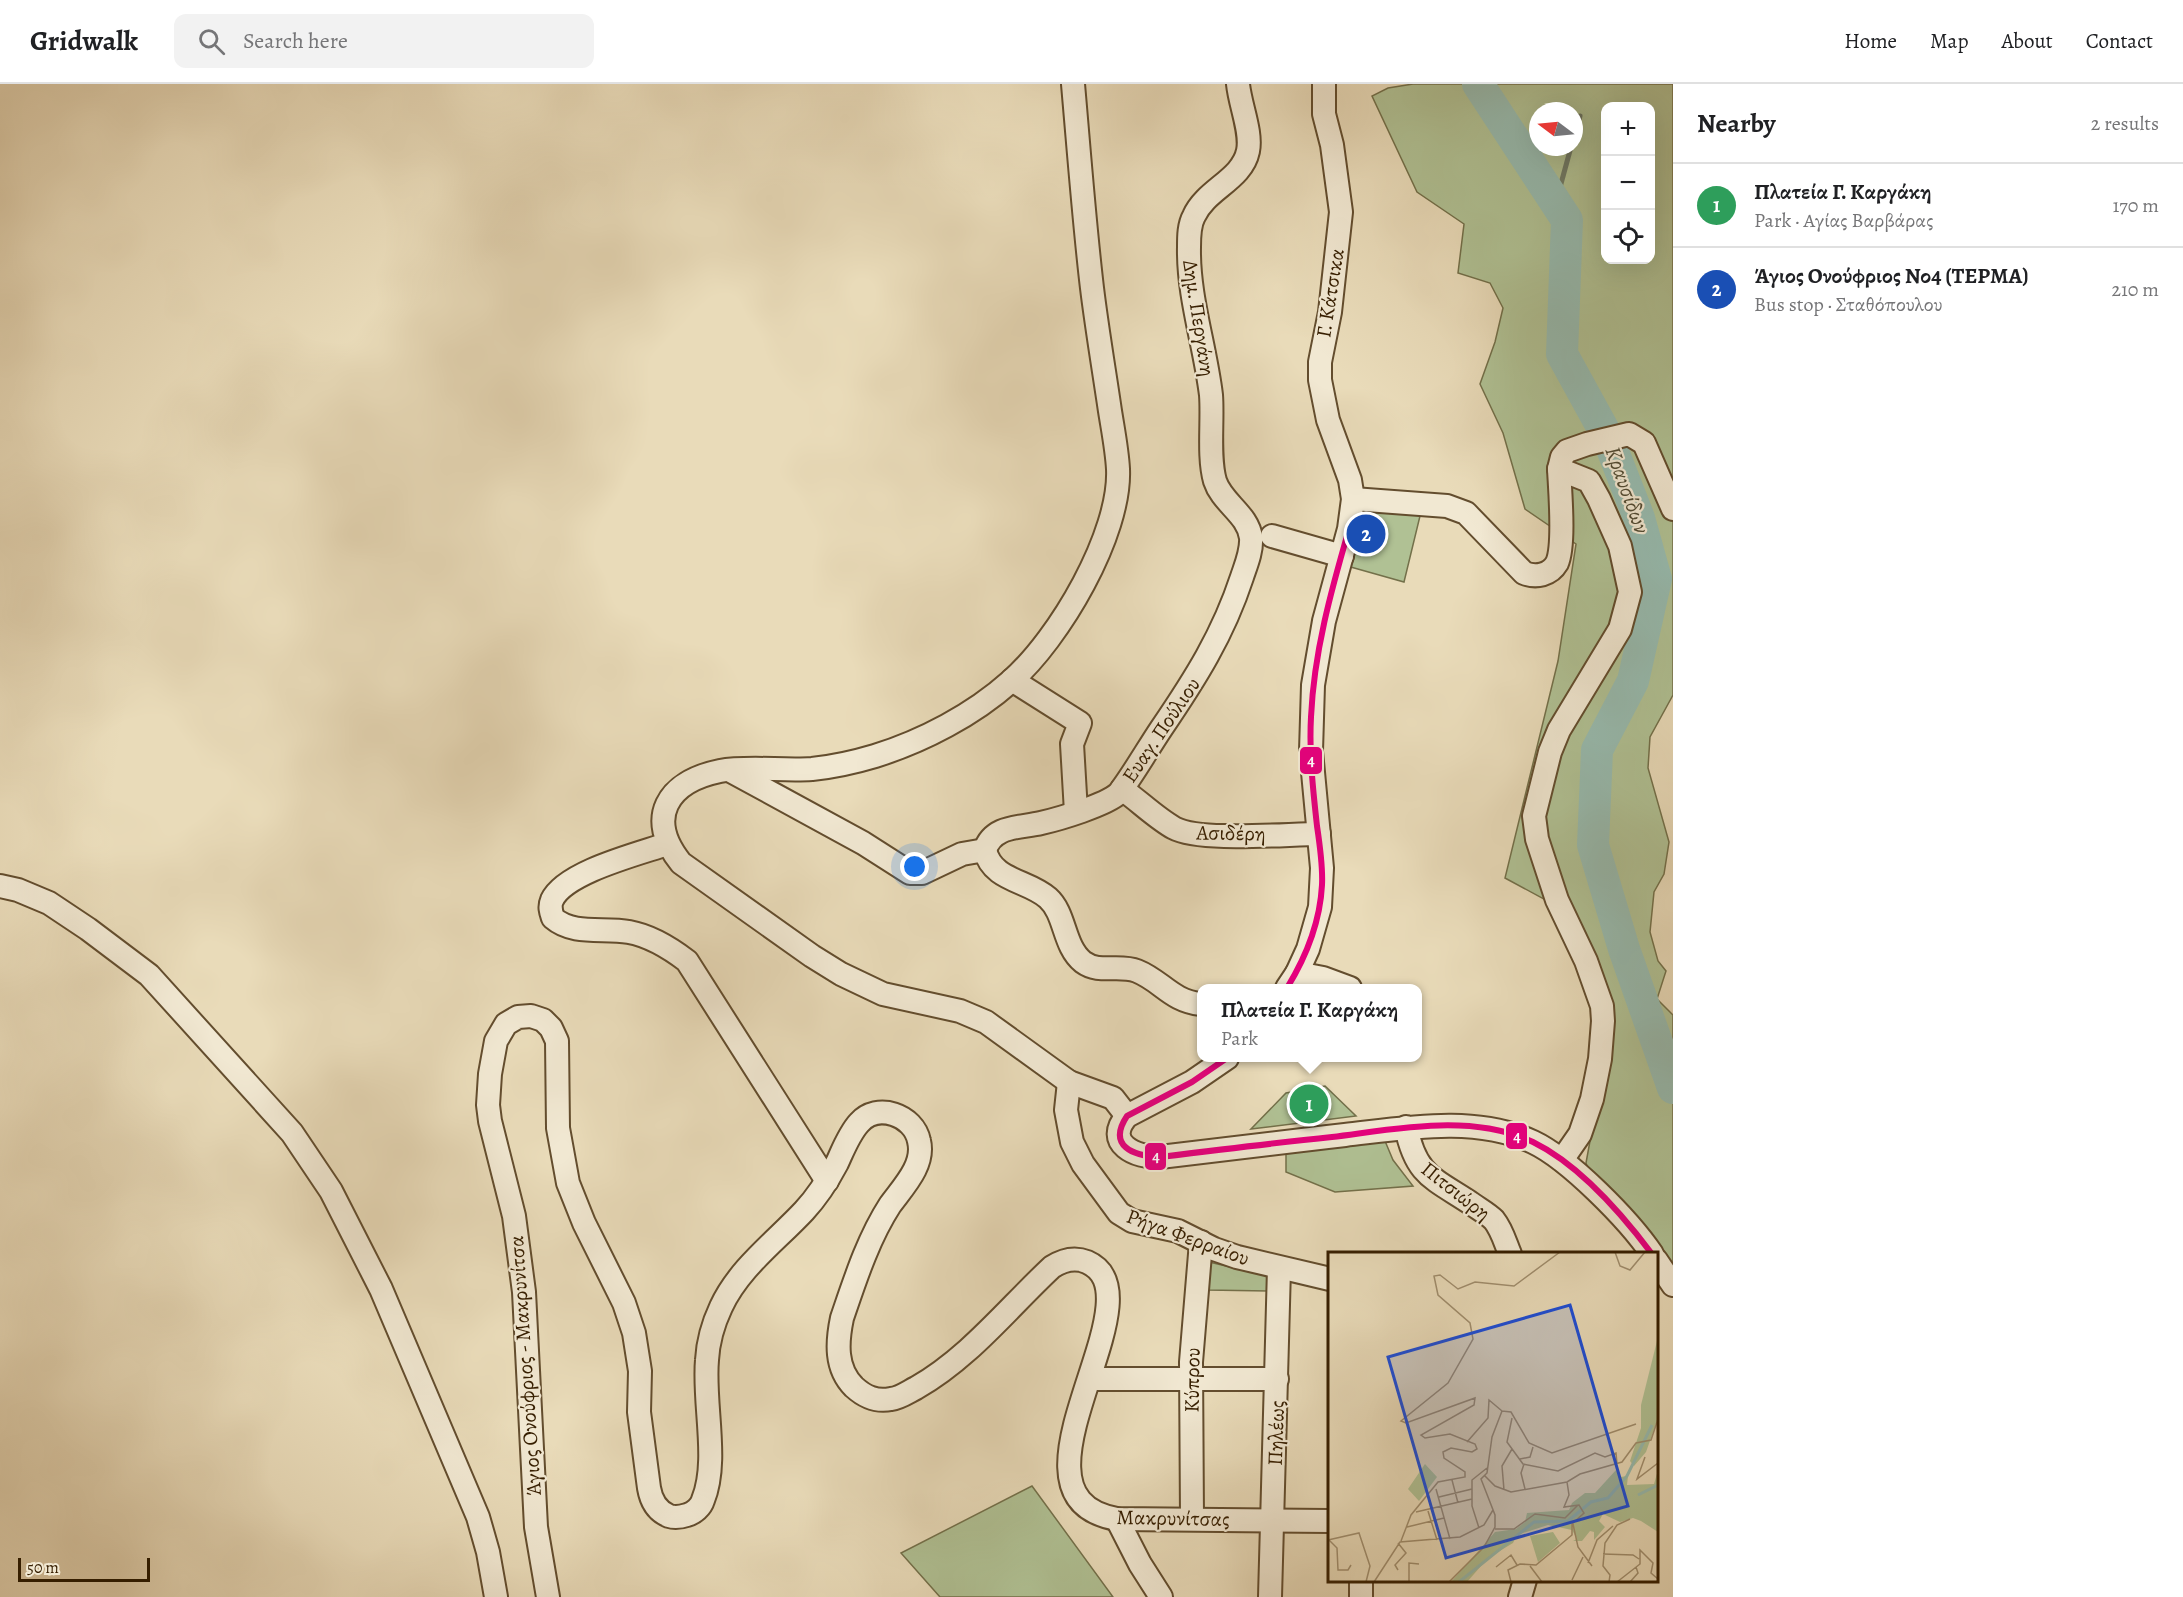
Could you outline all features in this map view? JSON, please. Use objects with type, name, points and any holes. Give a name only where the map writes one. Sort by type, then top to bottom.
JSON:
[{"type":"street","points":[[1073,84],[1092,289],[1118,471],[1117,491],[1108,525],[1086,578],[1054,629],[1012,680],[975,709],[922,738],[873,757],[812,769],[721,771],[697,778],[681,788],[669,802],[663,816],[663,832],[667,844],[681,863],[693,873],[831,968],[883,994],[960,1011],[986,1022],[1069,1082],[1109,1096],[1127,1116]]},
{"type":"street","name":"Δημ. Περγάνη","points":[[1238,84],[1249,140],[1248,153],[1239,170],[1212,193],[1197,210],[1190,228],[1189,251],[1192,294],[1211,395],[1215,481],[1224,497],[1248,528]]},
{"type":"street","name":"Γ. Κάτσικα","points":[[1324,84],[1324,114],[1332,145],[1341,212],[1330,312],[1320,362],[1320,380],[1328,420],[1350,480],[1353,499]]},
{"type":"street","points":[[1292,981],[1308,949],[1320,907],[1322,868],[1311,751],[1313,685],[1324,621],[1349,530],[1353,499],[1447,506],[1458,509],[1466,513],[1524,573],[1531,576],[1540,575],[1553,568],[1559,554],[1559,469],[1562,457],[1567,451],[1587,444],[1629,434],[1644,443],[1673,509]]},
{"type":"street","points":[[1559,469],[1589,481],[1620,546],[1630,592],[1620,629],[1559,730],[1550,752],[1534,816],[1537,838],[1557,900],[1586,960],[1602,1006],[1600,1059],[1592,1099],[1580,1134],[1562,1160]]},
{"type":"street","name":"Ευαγ. Πούλιου","points":[[985,850],[991,838],[1005,830],[1041,823],[1076,812],[1114,797],[1122,789],[1203,666],[1225,625],[1249,554],[1251,545],[1248,528]]},
{"type":"street","points":[[1272,536],[1341,556]]},
{"type":"street","points":[[1012,680],[1080,723],[1072,744],[1076,812]]},
{"type":"street","points":[[730,771],[863,843],[910,873],[922,873],[962,854],[985,850],[989,862],[1005,876],[1039,891],[1052,901],[1073,948],[1083,962],[1102,969],[1123,967],[1137,971],[1178,998],[1197,1003]]},
{"type":"street","name":"Ασιδέρη","points":[[1122,789],[1173,828],[1185,832],[1212,835],[1318,834]]},
{"type":"street","points":[[667,844],[599,867],[570,881],[552,901],[550,909],[553,918],[568,927],[629,932],[652,939],[670,948],[687,961],[827,1181]]},
{"type":"street","points":[[0,886],[18,890],[49,903],[149,975],[292,1133],[331,1191],[381,1289],[478,1517],[488,1552],[496,1597]]},
{"type":"street","points":[[1292,981],[1323,978],[1339,984]]},
{"type":"street","name":"Άγιος Ονούφριος - Μακρυνίτσα","points":[[549,1597],[536,1527],[524,1292],[514,1216],[488,1105],[488,1087],[496,1041],[506,1024],[518,1017],[531,1016],[543,1020],[551,1028],[557,1041],[558,1128],[568,1183],[584,1223],[624,1303],[632,1325],[640,1371],[639,1412],[651,1498],[659,1510],[670,1516],[677,1518],[697,1509],[703,1502],[706,1490],[710,1453],[707,1360],[712,1332],[721,1308],[740,1276],[805,1210],[827,1181],[854,1129],[860,1121],[871,1114],[888,1113],[901,1117],[912,1126],[918,1135],[920,1144],[919,1160],[889,1208],[865,1255],[839,1332],[840,1362],[851,1384],[867,1397],[877,1400],[892,1399],[933,1378],[959,1358],[1056,1265],[1067,1260],[1082,1261],[1099,1271]]},
{"type":"street","points":[[1221,1062],[1192,1082],[1127,1116],[1120,1127],[1121,1142],[1130,1151],[1151,1157],[1406,1127],[1451,1126],[1491,1129],[1533,1142],[1562,1160],[1602,1198],[1651,1252]]},
{"type":"street","name":"Ρήγα Φερραίου","points":[[1069,1082],[1066,1110],[1072,1142],[1083,1164],[1115,1209],[1132,1221],[1166,1227],[1224,1252],[1328,1279]]},
{"type":"street","name":"Πιτσιώρη","points":[[1406,1127],[1411,1149],[1421,1168],[1432,1178],[1492,1218],[1509,1252]]},
{"type":"street","name":"Κύπρου","points":[[1192,1519],[1191,1379],[1201,1242]]},
{"type":"street","points":[[1658,1263],[1673,1285]]},
{"type":"street","name":"Πηλέως","points":[[1270,1597],[1279,1268]]},
{"type":"street","name":"Μακρυνίτσας","points":[[1099,1271],[1107,1287],[1107,1313],[1068,1457],[1069,1477],[1074,1491],[1082,1502],[1100,1514],[1117,1518],[1328,1521]]},
{"type":"street","points":[[1090,1378],[1277,1379]]},
{"type":"street","points":[[1117,1518],[1140,1564],[1161,1597]]},
{"type":"street","points":[[1520,1597],[1525,1582]]},
{"type":"green space","points":[[1413,84],[1673,84],[1673,695],[1650,737],[1648,768],[1669,842],[1664,874],[1654,892],[1650,932],[1658,961],[1666,971],[1657,999],[1673,1015],[1673,1273],[1658,1255],[1658,1252],[1655,1252],[1590,1175],[1586,1163],[1608,1042],[1568,912],[1505,878],[1558,661],[1576,544],[1525,509],[1503,433],[1480,384],[1495,342],[1503,308],[1490,283],[1458,273],[1464,224],[1417,192],[1372,96],[1388,88]]},
{"type":"green space","points":[[1399,509],[1420,516],[1404,582],[1340,564],[1352,534],[1361,521],[1377,511]]},
{"type":"green space","points":[[1325,1086],[1356,1116],[1251,1129],[1286,1093]]},
{"type":"green space","points":[[1385,1141],[1393,1160],[1413,1186],[1335,1192],[1286,1172],[1286,1150]]},
{"type":"green space","points":[[1209,1262],[1269,1276],[1268,1291],[1207,1290]]},
{"type":"green space","points":[[1032,1486],[1113,1597],[940,1597],[901,1553]]},
{"type":"waterway","name":"Κραυσίδων","points":[[1478,84],[1567,220],[1562,354],[1607,436],[1639,518],[1656,579],[1633,681],[1597,750],[1593,845],[1624,949],[1673,1088]]},
{"type":"waterway","points":[[1556,202],[1569,156]]},
{"type":"transit line","name":"4","points":[[1289,984],[1311,939],[1321,899],[1322,863],[1311,758],[1313,693],[1324,622],[1349,529]]},
{"type":"transit line","name":"4","points":[[1221,1062],[1192,1082],[1127,1116],[1120,1135],[1126,1147],[1141,1154],[1160,1157],[1408,1127],[1485,1128],[1509,1133],[1550,1151],[1598,1191],[1650,1252]]},
{"type":"place","name":"Άγιος Ονούφριος Νο4 (ΤΕΡΜΑ)","points":[[1366,534]]},
{"type":"place","name":"Πλατεία Γ. Καργάκη","points":[[1309,1104]]}]
